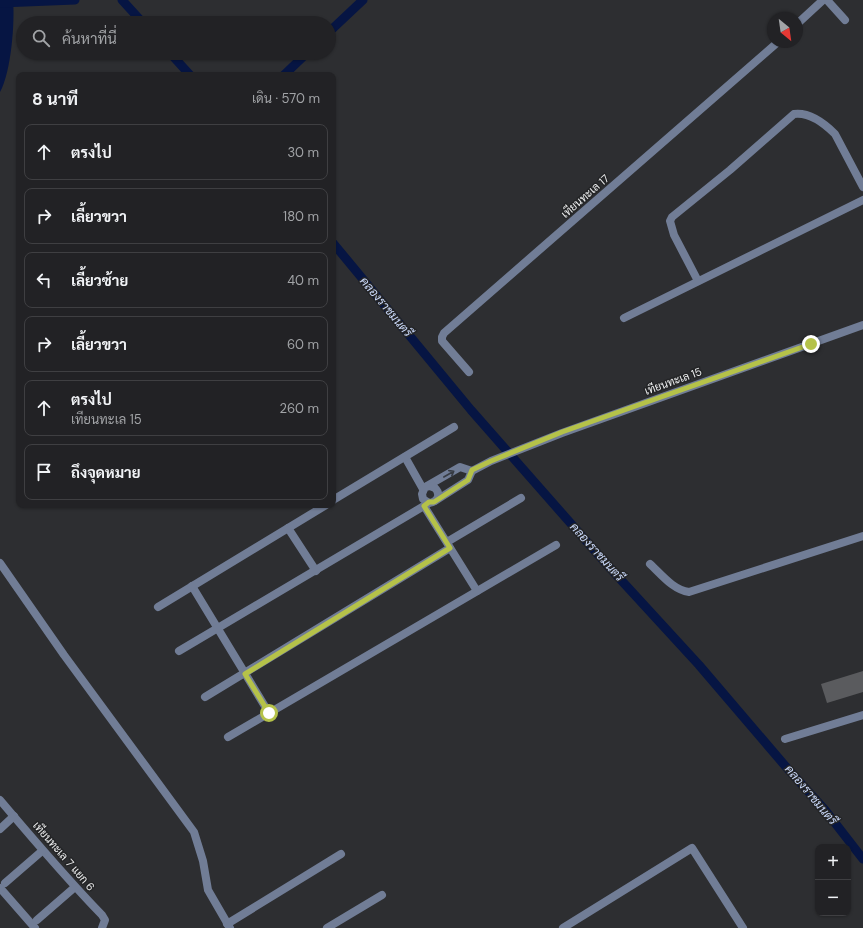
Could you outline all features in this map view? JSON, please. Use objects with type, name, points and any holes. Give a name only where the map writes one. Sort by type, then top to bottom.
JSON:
[{"type":"street","points":[[803,18],[823,0]]},
{"type":"street","points":[[827,0],[845,20]]},
{"type":"street","name":"เทียนทะเล 17","points":[[469,372],[442,341],[444,333],[771,48]]},
{"type":"street","points":[[698,281],[674,235],[670,221],[672,217],[730,170],[794,114],[800,113],[807,115],[828,127],[835,134],[863,187]]},
{"type":"street","points":[[624,318],[863,200]]},
{"type":"street","name":"เทียนทะเล 15","points":[[472,470],[562,432],[863,325]]},
{"type":"street","points":[[336,498],[454,427]]},
{"type":"street","points":[[405,457],[425,488]]},
{"type":"street","points":[[179,651],[218,629],[316,571],[430,503],[468,480],[472,470],[460,468],[425,488],[422,494],[423,499],[430,503],[448,545],[477,591]]},
{"type":"street","points":[[425,488],[433,486],[437,490],[438,496],[430,503]]},
{"type":"street","points":[[205,697],[245,674],[521,498]]},
{"type":"street","points":[[158,607],[321,508]]},
{"type":"street","points":[[288,528],[316,571]]},
{"type":"street","points":[[650,564],[677,588],[689,592],[863,536]]},
{"type":"street","points":[[228,737],[556,545]]},
{"type":"street","points":[[0,563],[64,655],[194,832],[203,861],[208,890],[229,926],[341,854]]},
{"type":"street","points":[[192,586],[269,713]]},
{"type":"street","points":[[785,739],[863,715]]},
{"type":"street","name":"เทียนทะเล 7 แยก 6","points":[[0,800],[29,832],[42,851],[104,917],[105,922],[102,928]]},
{"type":"street","points":[[0,829],[14,816]]},
{"type":"street","points":[[563,928],[692,848],[743,928]]},
{"type":"street","points":[[42,851],[2,885],[36,924],[75,886]]},
{"type":"street","points":[[327,928],[382,895]]},
{"type":"water","points":[[0,0],[13,0],[13,34],[7,72],[0,92]]},
{"type":"building","points":[[863,671],[863,692],[827,703],[821,684]]},
{"type":"waterway","points":[[0,3],[75,0]]},
{"type":"waterway","points":[[122,0],[137,16]]},
{"type":"waterway","points":[[336,25],[363,0]]},
{"type":"waterway","points":[[176,60],[187,72]]},
{"type":"waterway","points":[[287,72],[300,60]]},
{"type":"waterway","name":"คลองราชมนตรี","points":[[336,247],[471,410],[610,568],[699,665],[825,810],[863,859]]},
{"type":"route","points":[[269,713],[245,674],[450,548],[424,506],[429,502],[434,502],[468,480],[472,470],[562,432],[811,344]]}]
